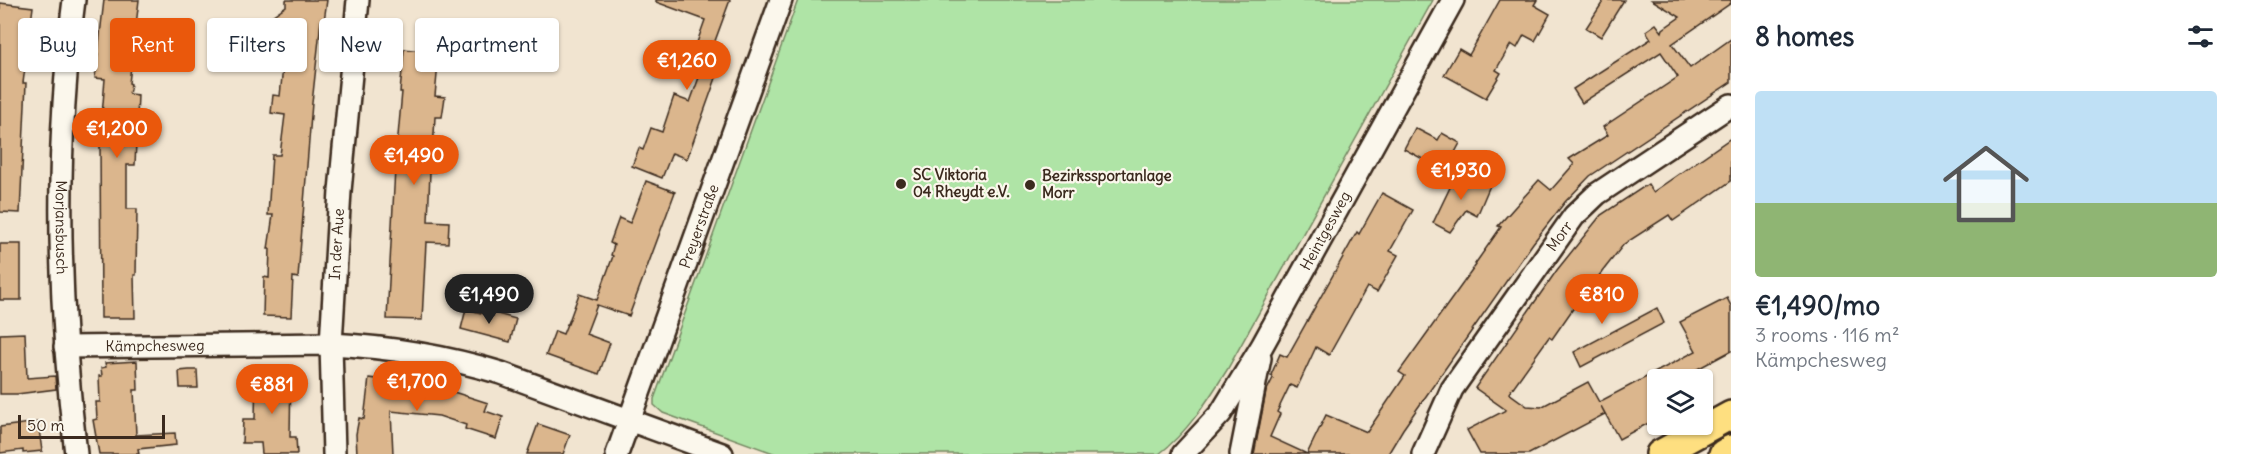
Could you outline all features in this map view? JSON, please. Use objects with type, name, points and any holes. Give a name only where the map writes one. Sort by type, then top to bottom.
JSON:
[{"type":"main road","points":[[1660,454],[1731,415]]},
{"type":"main road","points":[[1723,454],[1731,449]]},
{"type":"street","name":"Morjansbusch","points":[[74,0],[66,63],[61,139],[60,215],[65,347],[76,454]]},
{"type":"street","name":"In der Aue","points":[[333,454],[331,344],[340,191],[358,0]]},
{"type":"street","name":"Preyerstraße","points":[[617,454],[781,0]]},
{"type":"street","name":"Heintgesweg","points":[[1183,454],[1221,413],[1262,346],[1453,0]]},
{"type":"street","name":"Morr","points":[[1423,454],[1457,381],[1574,216],[1597,194],[1731,105]]},
{"type":"street","name":"Kämpchesweg","points":[[65,347],[331,344],[367,346],[464,361],[630,420]]},
{"type":"street","points":[[1241,454],[1262,346]]},
{"type":"street","points":[[1438,418],[1440,454]]},
{"type":"street","points":[[630,420],[722,454]]},
{"type":"green space","name":"Bezirkssportanlage Morr","points":[[798,0],[1433,0],[1227,370],[1188,426],[1159,454],[776,454],[663,413],[654,405],[654,399]]},
{"type":"building","points":[[104,0],[139,0],[137,18],[110,18],[110,72],[130,72],[129,94],[138,95],[135,165],[127,165],[127,209],[137,209],[135,318],[101,318],[100,140],[105,79],[95,78],[96,72],[98,72]]},
{"type":"building","points":[[286,0],[327,0],[324,18],[319,18],[298,278],[293,277],[291,317],[263,316],[264,277],[269,278],[270,249],[268,249],[273,215],[268,215],[272,155],[280,155],[285,115],[271,113],[273,95],[280,96],[282,72],[307,72],[307,18],[269,18],[286,6]]},
{"type":"building","points":[[656,0],[730,0],[715,41],[715,47],[726,50],[687,159],[672,153],[662,178],[632,166],[639,148],[643,150],[651,128],[662,132],[674,96],[690,102],[701,72],[688,68],[705,20],[656,2]]},
{"type":"building","points":[[1500,0],[1537,0],[1534,5],[1550,14],[1535,41],[1524,35],[1517,48],[1511,44],[1496,70],[1501,73],[1486,98],[1444,75],[1459,49],[1469,55]]},
{"type":"building","points":[[1604,0],[1624,0],[1601,37],[1586,28]]},
{"type":"building","points":[[1652,0],[1731,0],[1731,3],[1672,44],[1690,68],[1731,39],[1731,82],[1590,176],[1565,202],[1533,243],[1388,454],[1307,454],[1326,415],[1367,432],[1405,376],[1399,372],[1476,265],[1501,227],[1498,226],[1539,180],[1551,190],[1574,164],[1569,159],[1608,135],[1603,127],[1678,77],[1661,52],[1582,103],[1573,89],[1651,39],[1646,31],[1656,24],[1662,32],[1680,17]]},
{"type":"building","points":[[0,3],[33,7],[32,18],[18,18],[18,72],[24,72],[23,83],[26,83],[20,213],[0,212]]},
{"type":"building","points":[[404,49],[415,50],[415,72],[437,72],[435,96],[445,97],[442,117],[435,117],[433,151],[436,151],[435,172],[430,172],[428,221],[449,222],[448,243],[426,242],[422,320],[387,319]]},
{"type":"building","points":[[1415,128],[1438,140],[1442,133],[1460,143],[1445,171],[1404,149]]},
{"type":"building","points":[[1731,138],[1731,181],[1673,221],[1669,215],[1624,244],[1586,290],[1552,339],[1549,337],[1509,393],[1527,406],[1541,407],[1588,382],[1599,402],[1647,377],[1647,424],[1619,439],[1601,406],[1605,414],[1529,454],[1480,454],[1467,430],[1506,410],[1475,388],[1557,270],[1601,215],[1648,184],[1653,192]]},
{"type":"building","points":[[1456,175],[1474,184],[1478,177],[1491,183],[1477,216],[1466,210],[1450,232],[1433,223]]},
{"type":"building","points":[[646,181],[675,192],[629,316],[597,305],[586,334],[610,343],[599,374],[546,355],[555,331],[563,334],[579,294],[597,300],[613,256],[611,255],[614,245],[610,243],[619,218],[630,223]]},
{"type":"building","points":[[1382,193],[1413,210],[1390,251],[1398,255],[1377,292],[1367,287],[1329,355],[1316,347],[1297,388],[1290,385],[1277,412],[1280,414],[1270,437],[1307,454],[1254,454],[1266,392],[1280,354],[1287,357],[1357,232],[1359,234]]},
{"type":"building","points":[[0,244],[21,244],[21,300],[0,300]]},
{"type":"building","points":[[1727,298],[1731,306],[1731,351],[1697,369],[1662,369],[1696,351],[1680,322]]},
{"type":"building","points":[[1657,308],[1664,323],[1581,367],[1574,352]]},
{"type":"building","points":[[466,309],[516,319],[510,342],[461,329]]},
{"type":"building","points":[[25,333],[27,378],[55,376],[56,389],[0,394],[0,334]]},
{"type":"building","points":[[137,361],[138,390],[134,390],[136,435],[175,433],[176,445],[138,449],[139,454],[99,454],[93,420],[97,419],[96,402],[100,402],[101,368],[106,367],[105,363]]},
{"type":"building","points":[[197,370],[198,388],[180,388],[179,371]]},
{"type":"building","points":[[256,371],[291,371],[290,437],[296,437],[297,454],[262,454],[261,443],[242,443],[243,419],[255,419]]},
{"type":"building","points":[[369,378],[438,387],[488,403],[485,411],[503,417],[496,439],[465,429],[466,425],[439,416],[391,411],[393,454],[357,454],[356,434],[359,418],[364,419]]},
{"type":"building","points":[[38,422],[42,451],[23,453],[23,450],[0,453],[0,427]]},
{"type":"building","points":[[538,424],[570,435],[563,454],[527,454]]},
{"type":"place","name":"SC Viktoria 04 Rheydt e.V.","points":[[901,184]]},
{"type":"place","name":"Bezirkssportanlage Morr","points":[[1030,185]]}]
